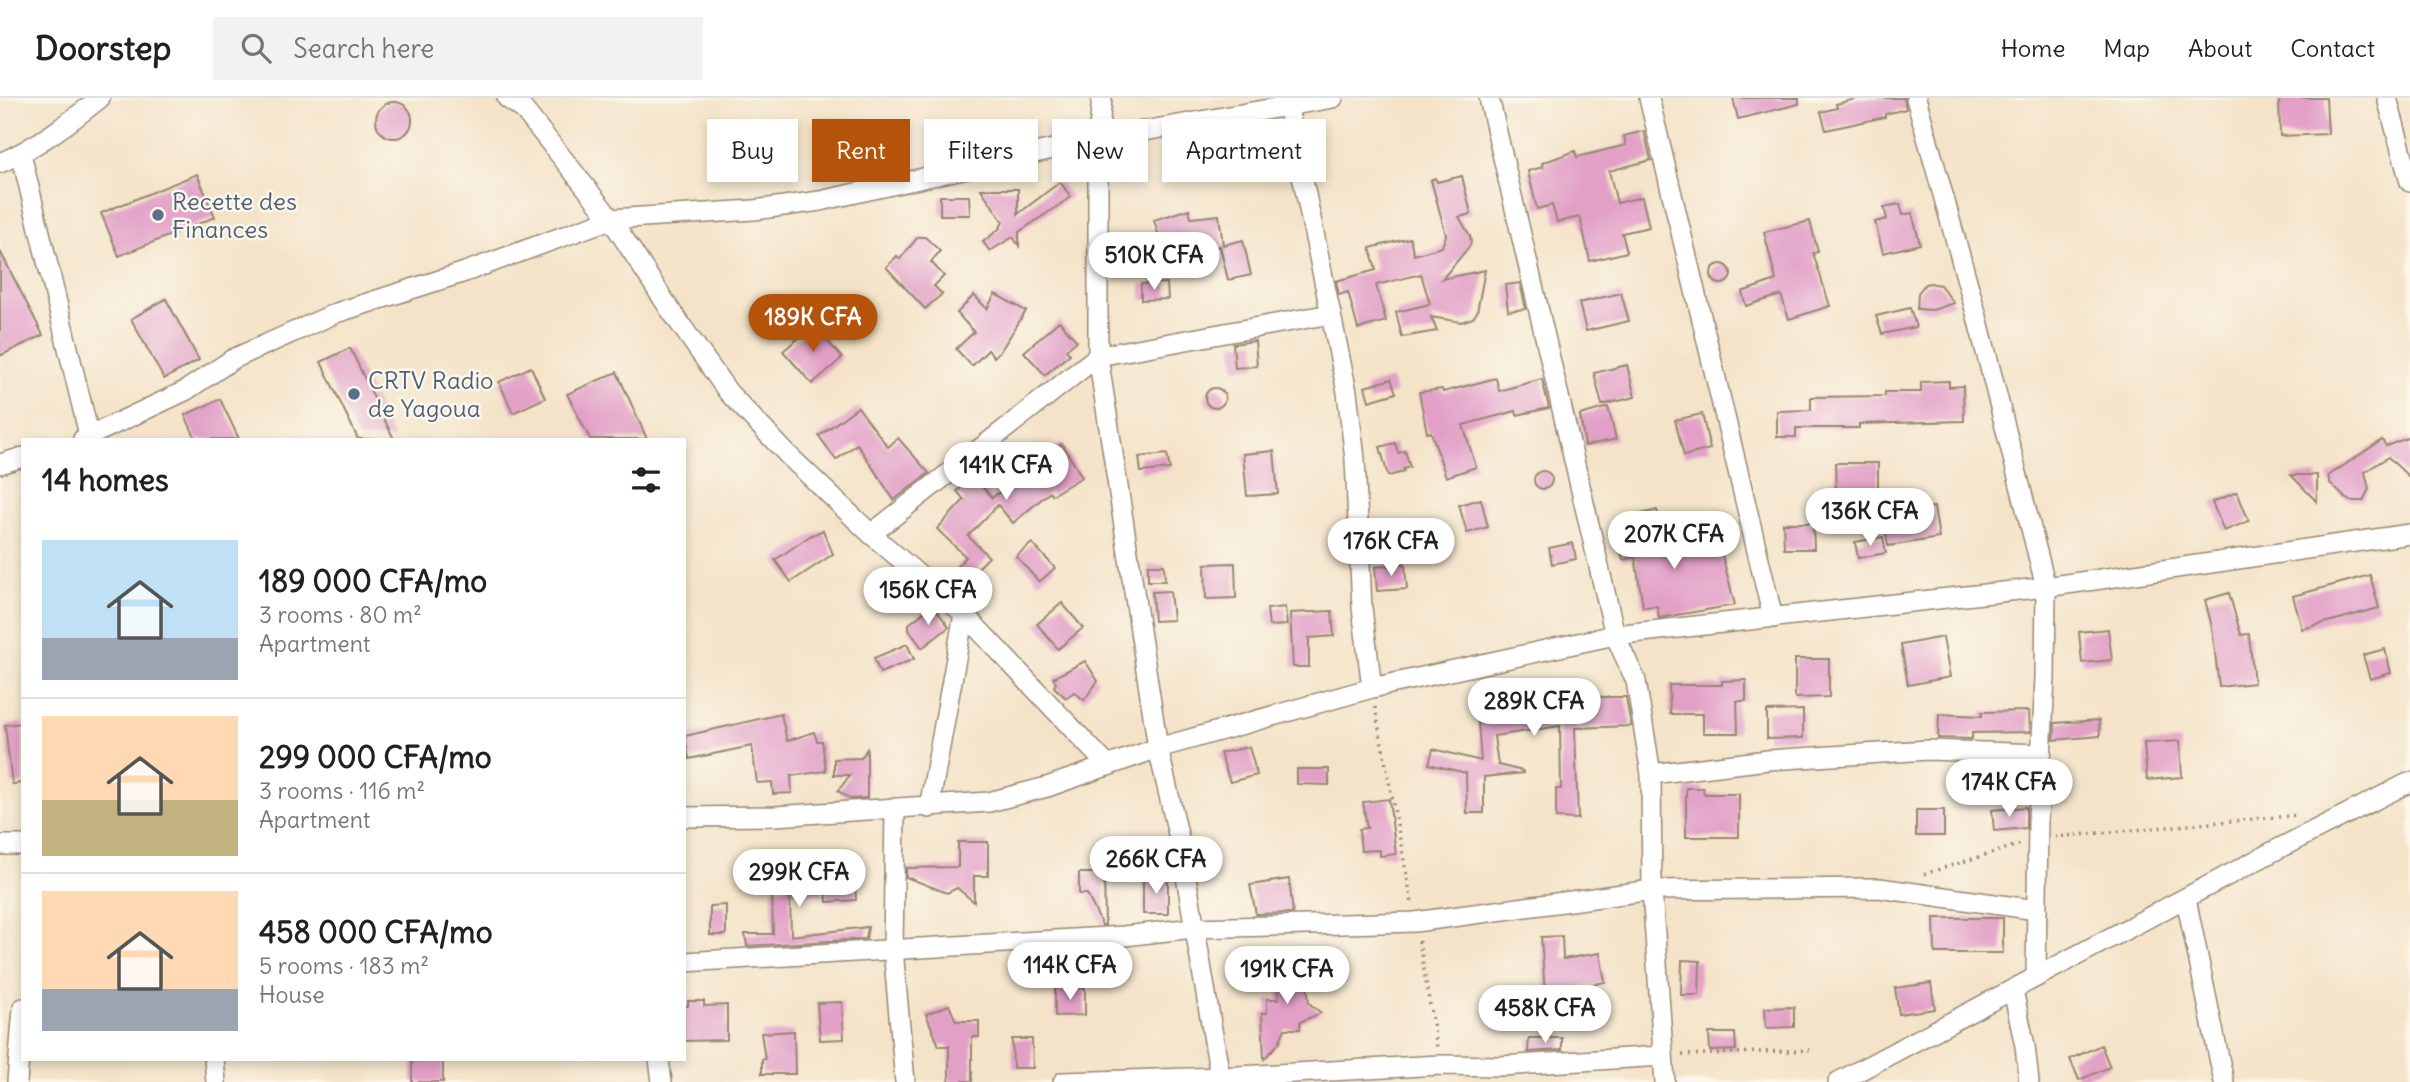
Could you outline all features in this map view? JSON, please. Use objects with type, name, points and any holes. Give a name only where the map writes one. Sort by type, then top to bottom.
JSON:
[{"type":"street","points":[[0,163],[21,154],[100,98]]},
{"type":"street","points":[[507,98],[524,110],[611,219],[728,392],[787,454],[871,534],[964,614],[1108,766]]},
{"type":"street","points":[[1100,119],[1102,98]]},
{"type":"street","points":[[1148,131],[1333,98]]},
{"type":"street","points":[[1489,98],[1615,635],[1636,681],[1651,774],[1652,890],[1665,1082]]},
{"type":"street","points":[[1649,98],[1773,618]]},
{"type":"street","points":[[1916,98],[1976,313],[2046,587],[2046,678],[2038,839],[2036,977]]},
{"type":"street","points":[[2387,98],[2410,182]]},
{"type":"street","points":[[1287,107],[1347,392],[1355,458],[1362,608],[1371,688]]},
{"type":"street","points":[[89,438],[185,391],[233,359],[336,313],[464,272],[611,219],[754,210],[820,201],[1052,149]]},
{"type":"street","points":[[21,154],[87,438]]},
{"type":"street","points":[[1098,182],[1098,356],[1158,748],[1181,847],[1220,1079]]},
{"type":"street","points":[[871,534],[1098,356],[1331,314]]},
{"type":"street","points":[[0,464],[21,458]]},
{"type":"street","points":[[686,817],[775,816],[989,802],[1047,787],[1158,748],[1371,688],[1615,635],[2046,587],[2410,534]]},
{"type":"street","points":[[929,808],[964,614]]},
{"type":"street","points":[[1651,774],[1768,760],[1906,751],[2041,754]]},
{"type":"street","points":[[1838,1082],[2272,852],[2410,782]]},
{"type":"street","points":[[895,810],[893,949],[905,1082]]},
{"type":"street","points":[[0,845],[21,845]]},
{"type":"street","points":[[686,961],[1124,936],[1193,928],[1415,922],[1652,890],[1879,888],[2037,910]]},
{"type":"street","points":[[2186,899],[2224,1082]]},
{"type":"street","points":[[2013,990],[2025,1046],[2029,1082]]},
{"type":"street","points":[[17,1082],[21,1033]]},
{"type":"street","points":[[1063,1082],[1220,1079],[1440,1065],[1500,1066],[1662,1056]]},
{"type":"street","points":[[215,1061],[216,1082]]},
{"type":"street","points":[[659,1061],[662,1082]]},
{"type":"path","points":[[1371,688],[1440,1065]]},
{"type":"path","points":[[1919,876],[2038,839],[2307,814]]},
{"type":"path","points":[[1662,1056],[1811,1051]]},
{"type":"building","points":[[1733,98],[1799,98],[1799,104],[1738,119]]},
{"type":"building","points":[[1859,98],[1904,98],[1906,109],[1885,114],[1885,117],[1826,130],[1821,112],[1837,108],[1836,104]]},
{"type":"building","points":[[2279,98],[2326,98],[2328,134],[2280,136]]},
{"type":"building","points":[[394,102],[407,107],[412,120],[407,133],[394,138],[381,133],[376,120],[381,107]]},
{"type":"building","points":[[1644,131],[1651,160],[1609,171],[1617,203],[1642,197],[1649,227],[1622,233],[1627,252],[1590,261],[1580,217],[1557,222],[1552,205],[1537,209],[1528,171],[1543,167],[1542,163],[1575,151],[1577,157],[1626,145],[1624,136]]},
{"type":"building","name":"Recette des Finances","points":[[197,174],[215,217],[119,256],[101,213]]},
{"type":"building","points":[[1462,176],[1471,214],[1459,217],[1471,242],[1442,279],[1485,270],[1477,312],[1473,318],[1461,322],[1431,317],[1437,331],[1402,337],[1396,312],[1430,304],[1421,274],[1376,285],[1386,321],[1358,329],[1348,292],[1339,295],[1336,281],[1376,270],[1370,248],[1410,238],[1414,255],[1442,247],[1446,235],[1431,180],[1435,178],[1437,182]]},
{"type":"building","points":[[1060,182],[1071,197],[1019,232],[1019,246],[1013,237],[990,251],[983,242],[999,229],[1003,222],[981,189],[1018,189],[1018,214]]},
{"type":"building","points":[[940,196],[969,196],[970,215],[940,215]]},
{"type":"building","points":[[1900,204],[1903,215],[1912,213],[1920,244],[1883,253],[1875,222],[1887,219],[1884,207]]},
{"type":"building","points":[[1189,209],[1191,218],[1219,215],[1223,245],[1243,240],[1251,275],[1228,280],[1220,246],[1166,261],[1154,220]]},
{"type":"building","points":[[1810,221],[1818,252],[1813,253],[1830,306],[1789,319],[1781,295],[1746,306],[1742,292],[1776,280],[1764,232]]},
{"type":"building","points":[[918,237],[925,237],[940,251],[931,262],[944,276],[934,286],[942,294],[925,309],[886,267],[897,256],[900,259]]},
{"type":"building","points":[[0,251],[43,335],[0,356]]},
{"type":"building","points":[[1721,264],[1728,267],[1731,274],[1728,281],[1721,284],[1714,281],[1711,274],[1714,267]]},
{"type":"building","points":[[1167,283],[1168,299],[1141,300],[1141,284]]},
{"type":"building","points":[[1520,283],[1526,309],[1508,311],[1505,285]]},
{"type":"building","points":[[1925,284],[1940,285],[1954,303],[1933,310],[1917,309],[1918,293]]},
{"type":"building","points":[[1621,293],[1629,321],[1586,331],[1579,303]]},
{"type":"building","points":[[995,294],[1026,311],[1001,350],[994,357],[988,350],[972,366],[956,349],[974,332],[957,313],[974,295],[987,309]]},
{"type":"building","points":[[166,299],[199,360],[164,379],[131,319]]},
{"type":"building","points":[[1910,308],[1916,327],[1882,334],[1876,316]]},
{"type":"building","points":[[1059,321],[1077,341],[1066,350],[1070,354],[1045,375],[1024,352]]},
{"type":"building","points":[[814,325],[842,358],[812,384],[783,351]]},
{"type":"building","points":[[1255,341],[1257,366],[1235,368],[1233,344]]},
{"type":"building","name":"CRTV Radio de Yagoua","points":[[350,348],[394,438],[358,438],[321,362]]},
{"type":"building","points":[[1627,365],[1635,397],[1602,405],[1594,373]]},
{"type":"building","points":[[531,367],[545,398],[513,413],[499,382]]},
{"type":"building","points":[[617,372],[647,438],[589,438],[567,394]]},
{"type":"building","points":[[1496,378],[1499,391],[1542,379],[1549,408],[1517,415],[1516,411],[1463,425],[1476,467],[1446,477],[1431,432],[1427,433],[1419,392],[1442,389],[1443,392]]},
{"type":"building","points":[[1391,379],[1396,393],[1369,401],[1365,387]]},
{"type":"building","points":[[1949,381],[1949,387],[1963,386],[1964,421],[1859,424],[1859,428],[1796,428],[1796,437],[1777,437],[1777,411],[1811,410],[1811,397],[1885,396],[1885,392],[1921,392],[1921,382]]},
{"type":"building","points":[[1211,388],[1219,388],[1225,398],[1219,408],[1211,408],[1205,402],[1205,394]]},
{"type":"building","points":[[220,399],[239,438],[196,438],[185,415]]},
{"type":"building","points":[[858,407],[888,447],[898,438],[929,473],[894,500],[857,444],[836,460],[819,436]]},
{"type":"building","points":[[1608,407],[1616,439],[1585,446],[1580,415]]},
{"type":"building","points":[[1702,414],[1710,449],[1684,456],[1675,420]]},
{"type":"building","points":[[2410,437],[2410,478],[2388,457],[2365,472],[2369,489],[2363,501],[2350,501],[2330,483],[2328,476],[2382,440],[2386,446]]},
{"type":"building","points":[[1395,443],[1398,453],[1405,451],[1410,467],[1403,469],[1404,472],[1388,476],[1380,447]]},
{"type":"building","points":[[1062,444],[1082,477],[1052,495],[1050,492],[1013,523],[998,505],[968,536],[989,557],[968,578],[957,566],[966,557],[937,529],[964,500],[957,491],[974,477],[992,498],[1017,478],[1012,473]]},
{"type":"building","points":[[1274,451],[1278,494],[1247,496],[1243,454]]},
{"type":"building","points":[[1167,454],[1170,469],[1141,472],[1139,457]]},
{"type":"building","points":[[1835,463],[1878,463],[1878,492],[1836,493]]},
{"type":"building","points":[[1539,471],[1547,471],[1552,480],[1550,487],[1539,489],[1534,484],[1534,476]]},
{"type":"building","points":[[2291,475],[2317,475],[2317,502]]},
{"type":"building","points":[[2237,492],[2249,521],[2224,531],[2212,502]]},
{"type":"building","points":[[1481,499],[1488,527],[1467,533],[1459,505]]},
{"type":"building","points":[[1934,507],[1939,538],[1888,546],[1883,516]]},
{"type":"building","points":[[1657,510],[1669,557],[1720,547],[1735,605],[1659,618],[1657,606],[1643,607],[1635,557],[1623,560],[1615,526],[1638,520],[1637,515]]},
{"type":"building","points":[[1783,523],[1813,523],[1814,549],[1784,549]]},
{"type":"building","points":[[823,530],[833,554],[791,582],[775,560]]},
{"type":"building","points":[[1883,537],[1886,553],[1858,558],[1855,542]]},
{"type":"building","points":[[1032,543],[1055,568],[1039,582],[1016,556]]},
{"type":"building","points":[[1573,543],[1576,559],[1552,564],[1549,548]]},
{"type":"building","points":[[1235,563],[1236,598],[1206,599],[1205,564]]},
{"type":"building","points":[[1405,564],[1407,589],[1377,591],[1375,567]]},
{"type":"building","points":[[1148,565],[1164,565],[1165,581],[1148,581]]},
{"type":"building","points":[[2370,575],[2379,608],[2302,629],[2293,596]]},
{"type":"building","points":[[1170,591],[1173,620],[1154,621],[1152,592]]},
{"type":"building","points":[[2229,593],[2241,635],[2249,634],[2254,683],[2219,687],[2212,627],[2205,600]]},
{"type":"building","points":[[1062,603],[1083,628],[1058,649],[1037,624]]},
{"type":"building","points":[[933,605],[949,627],[922,648],[909,630],[909,624]]},
{"type":"building","points":[[1285,607],[1287,625],[1269,626],[1267,609]]},
{"type":"building","points":[[1332,611],[1334,636],[1309,638],[1309,667],[1293,667],[1290,613]]},
{"type":"building","points":[[2108,629],[2112,660],[2082,663],[2079,632]]},
{"type":"building","points":[[1943,637],[1950,677],[1908,685],[1901,645]]},
{"type":"building","points":[[907,644],[914,659],[880,673],[874,658]]},
{"type":"building","points":[[2385,649],[2391,673],[2370,679],[2363,655]]},
{"type":"building","points":[[1795,659],[1829,659],[1829,697],[1795,698]]},
{"type":"building","points":[[1085,661],[1098,681],[1084,700],[1074,692],[1066,698],[1054,687],[1056,683],[1053,678]]},
{"type":"building","points":[[1746,680],[1746,701],[1737,701],[1738,733],[1703,733],[1703,714],[1670,714],[1669,685],[1722,685],[1722,681]]},
{"type":"building","points":[[1498,685],[1519,686],[1518,696],[1572,690],[1572,697],[1626,697],[1631,726],[1575,728],[1578,819],[1556,818],[1556,789],[1561,789],[1560,726],[1494,736],[1498,765],[1523,773],[1484,777],[1484,813],[1467,813],[1466,773],[1429,764],[1433,749],[1481,761],[1477,710],[1498,708]]},
{"type":"building","points":[[1803,710],[1803,738],[1767,739],[1767,711]]},
{"type":"building","points":[[2029,711],[2030,732],[1972,733],[1972,739],[1938,738],[1939,714],[1982,716],[1982,712]]},
{"type":"building","points":[[781,714],[787,741],[814,732],[817,741],[822,741],[826,771],[791,776],[792,793],[773,794],[772,782],[757,783],[752,746],[689,759],[686,736]]},
{"type":"building","points":[[2099,720],[2100,736],[2054,740],[2055,723]]},
{"type":"building","points":[[21,723],[21,783],[12,784],[5,725]]},
{"type":"building","points":[[2180,741],[2182,777],[2147,780],[2144,743]]},
{"type":"building","points":[[1249,747],[1257,775],[1230,782],[1220,753]]},
{"type":"building","points":[[867,749],[867,798],[851,799],[838,791],[850,775],[834,775],[834,759],[861,758]]},
{"type":"building","points":[[1297,769],[1329,769],[1329,785],[1297,784]]},
{"type":"building","points":[[1686,788],[1703,788],[1704,794],[1739,794],[1739,837],[1686,837]]},
{"type":"building","points":[[1389,799],[1396,854],[1380,856],[1380,850],[1361,851],[1359,829],[1367,828],[1363,802]]},
{"type":"building","points":[[2026,807],[2026,828],[1994,831],[1992,810]]},
{"type":"building","points":[[1916,810],[1944,810],[1944,836],[1916,836]]},
{"type":"building","points":[[958,842],[988,842],[988,876],[974,876],[974,902],[957,888],[947,893],[906,877],[906,868],[958,867]]},
{"type":"building","points":[[786,863],[824,866],[822,894],[790,892],[791,936],[868,927],[866,939],[747,946],[745,934],[773,934],[772,889],[787,888],[780,883],[780,866]]},
{"type":"building","points":[[1079,873],[1104,873],[1105,925],[1102,925],[1087,894],[1079,894]]},
{"type":"building","points":[[1143,878],[1168,878],[1168,914],[1143,914]]},
{"type":"building","points":[[1289,879],[1293,913],[1256,914],[1250,885]]},
{"type":"building","points":[[855,883],[856,900],[827,902],[826,885]]},
{"type":"building","points":[[726,905],[726,935],[710,935],[710,906]]},
{"type":"building","points":[[1934,918],[2003,918],[2003,953],[1935,953]]},
{"type":"building","points":[[1562,936],[1563,959],[1600,953],[1605,982],[1559,991],[1561,1005],[1546,1007],[1541,937]]},
{"type":"building","points":[[1682,960],[1700,961],[1699,995],[1681,995]]},
{"type":"building","points":[[1276,966],[1305,966],[1309,1003],[1321,1013],[1300,1022],[1300,1029],[1285,1029],[1279,1043],[1264,1059],[1262,1013],[1267,1013],[1267,999],[1279,999]]},
{"type":"building","points":[[1931,983],[1935,1009],[1899,1014],[1895,988]]},
{"type":"building","points":[[1055,988],[1085,988],[1085,1015],[1055,1016]]},
{"type":"building","points":[[688,1001],[704,1001],[704,1006],[727,1005],[727,1040],[686,1041]]},
{"type":"building","points":[[842,1002],[844,1039],[820,1040],[817,1003]]},
{"type":"building","points":[[949,1005],[956,1021],[979,1021],[979,1037],[972,1037],[972,1081],[949,1081],[949,1046],[939,1046],[926,1014]]},
{"type":"building","points":[[1794,1007],[1794,1027],[1766,1028],[1765,1008]]},
{"type":"building","points":[[794,1031],[795,1074],[762,1074],[762,1059],[765,1059],[761,1033]]},
{"type":"building","points":[[1709,1033],[1735,1033],[1736,1050],[1710,1051]]},
{"type":"building","points":[[1529,1038],[1562,1038],[1562,1050],[1528,1052]]},
{"type":"building","points":[[1012,1039],[1032,1039],[1033,1068],[1013,1068]]},
{"type":"building","points":[[2101,1045],[2110,1067],[2079,1080],[2070,1059]]},
{"type":"building","points":[[412,1061],[443,1061],[443,1082],[412,1082]]},
{"type":"place","name":"Recette des Finances","points":[[158,215]]},
{"type":"place","name":"CRTV Radio de Yagoua","points":[[354,394]]}]
